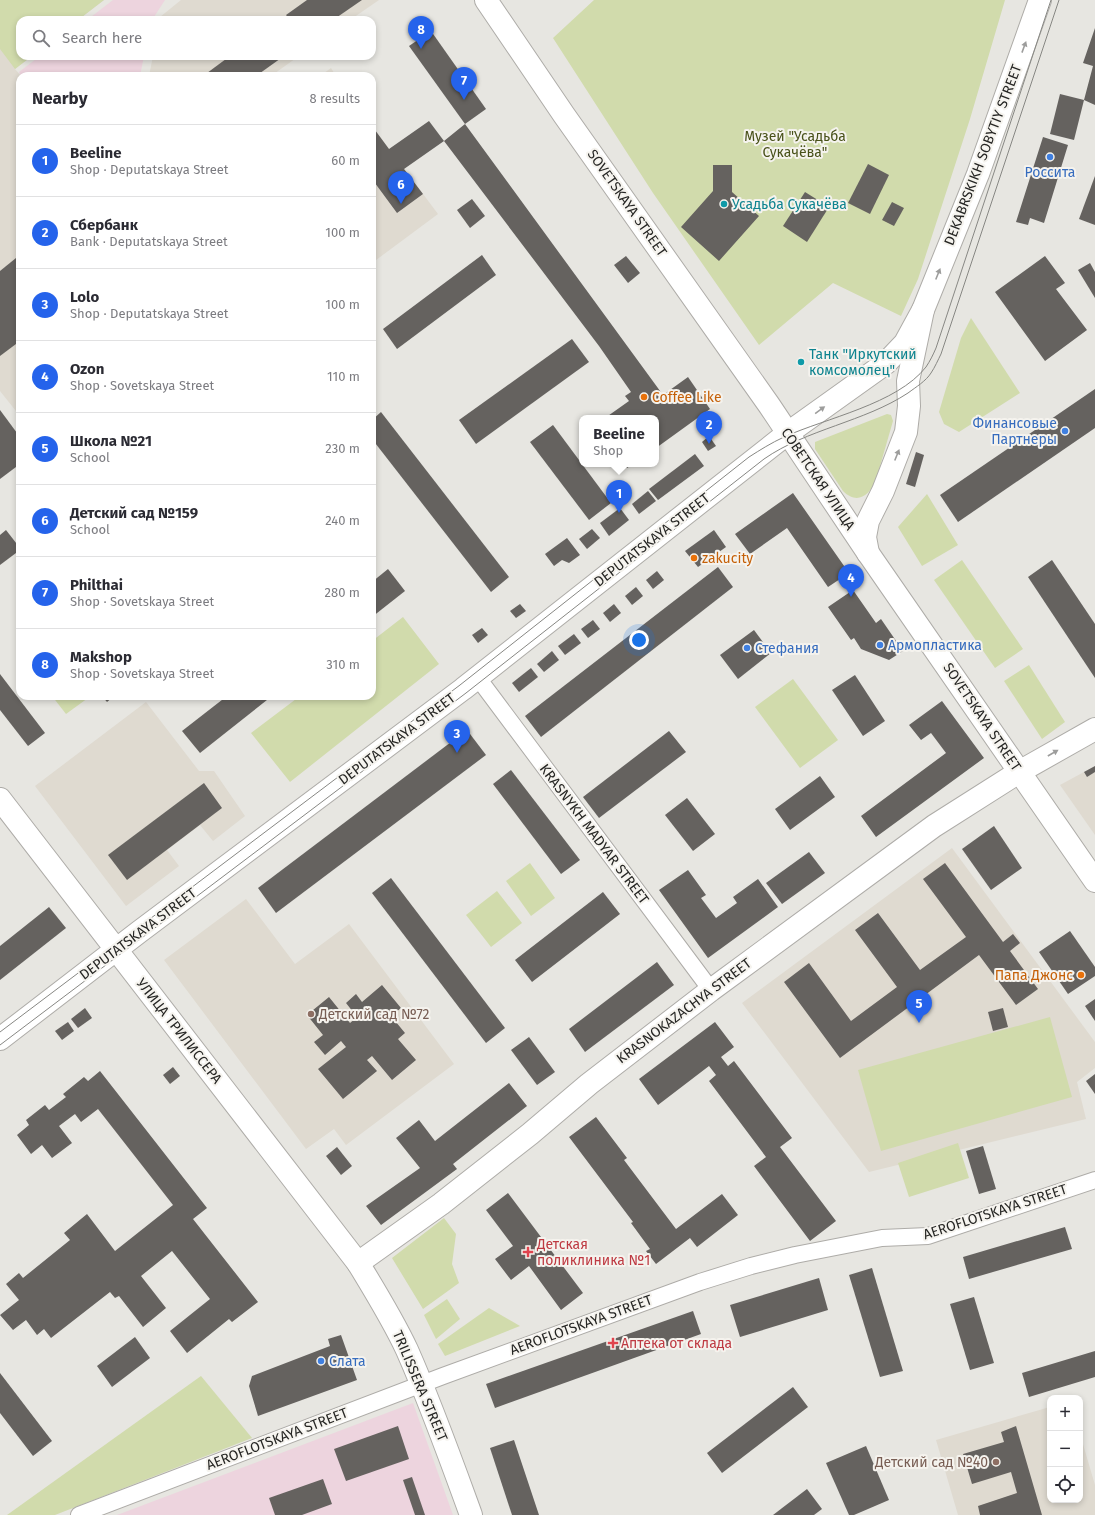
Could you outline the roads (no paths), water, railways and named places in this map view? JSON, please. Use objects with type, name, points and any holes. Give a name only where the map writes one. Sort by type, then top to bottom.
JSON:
[{"type":"main road","name":"СОВЕТСКАЯ УЛИЦА","points":[[486,0],[564,114],[788,433],[868,553]]},
{"type":"main road","name":"DEKABRSKIKH SOBYTIY STREET","points":[[923,310],[978,174],[1040,0]]},
{"type":"main road","name":"DEPUTATSKAYA STREET","points":[[0,1039],[478,678],[788,433],[891,358],[905,343],[923,310]]},
{"type":"main road","points":[[868,553],[866,543],[867,527],[871,514],[883,491],[906,432],[909,406],[908,381],[923,310]]},
{"type":"main road","points":[[831,498],[843,509],[855,510],[867,505],[883,491]]},
{"type":"main road","name":"SOVETSKAYA STREET","points":[[868,553],[911,613],[1095,881]]},
{"type":"main road","name":"KRASNOKAZACHYA STREET","points":[[358,1263],[441,1204],[530,1134],[589,1084],[711,990],[934,826],[1019,772],[1095,729]]},
{"type":"main road","name":"УЛИЦА ТРИЛИССЕРА","points":[[0,798],[358,1263]]},
{"type":"main road","name":"TRILISSERA STREET","points":[[358,1263],[386,1309],[406,1349],[449,1454],[470,1515]]},
{"type":"street","name":"KRASNYKH MADYAR STREET","points":[[478,678],[711,990]]},
{"type":"street","name":"AEROFLOTSKAYA STREET","points":[[78,1515],[421,1385],[700,1282],[751,1266],[882,1238],[928,1236],[1095,1180]]},
{"type":"tram line","points":[[0,1032],[460,685],[749,457],[784,437],[860,409],[897,391],[913,380],[926,367],[936,348],[1051,0]]},
{"type":"tram line","points":[[0,1045],[466,693],[764,459],[798,440],[891,403],[921,384],[929,376],[941,354],[1059,0]]},
{"type":"place","name":"Makshop","points":[[421,49]]},
{"type":"place","name":"Philthai","points":[[464,100]]},
{"type":"place","name":"Россита","points":[[1050,157]]},
{"type":"place","name":"Детский сад №159","points":[[401,204]]},
{"type":"place","name":"Усадьба Сукачёва","points":[[724,204]]},
{"type":"place","name":"Танк \"Иркутский комсомолец\"","points":[[801,362]]},
{"type":"place","name":"Coffee Like","points":[[644,397]]},
{"type":"place","name":"Финансовые Партнеры","points":[[1065,431]]},
{"type":"place","name":"Сбербанк","points":[[709,444]]},
{"type":"place","name":"Beeline","points":[[619,513]]},
{"type":"place","name":"zakucity","points":[[694,558]]},
{"type":"place","name":"Ozon","points":[[851,597]]},
{"type":"place","name":"Армопластика","points":[[880,645]]},
{"type":"place","name":"Стефания","points":[[747,648]]},
{"type":"place","name":"Lolo","points":[[457,753]]},
{"type":"place","name":"Папа Джонс","points":[[1081,975]]},
{"type":"place","name":"Детский сад №72","points":[[311,1014]]},
{"type":"place","name":"Школа №21","points":[[919,1023]]},
{"type":"place","name":"Детская поликлиника №1","points":[[528,1252]]},
{"type":"place","name":"Аптека от склада","points":[[613,1343]]},
{"type":"place","name":"Слата","points":[[321,1361]]},
{"type":"place","name":"Детский сад №40","points":[[996,1462]]},
{"type":"park label","name":"Музей \"Усадьба Сукачёва\"","points":[[795,144]]}]
